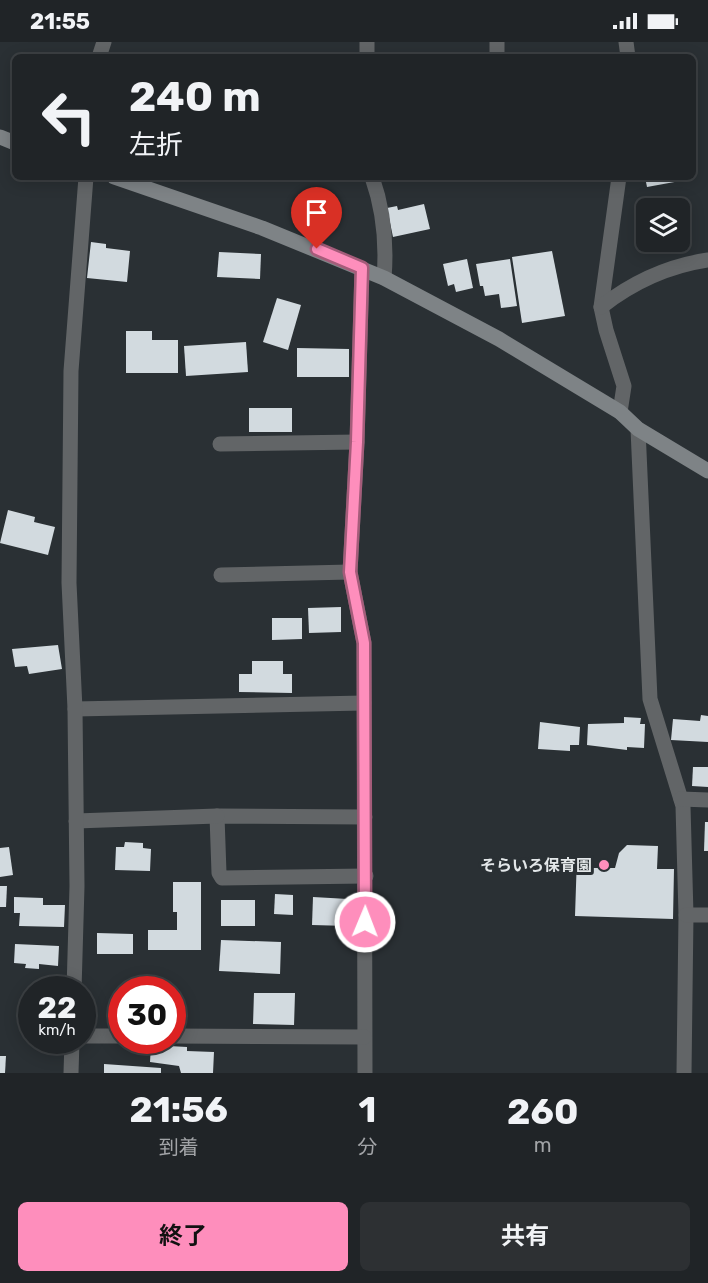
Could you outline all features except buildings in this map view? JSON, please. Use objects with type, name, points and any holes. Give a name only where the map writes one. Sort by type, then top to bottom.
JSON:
[{"type":"street","points":[[74,976],[75,709],[69,583],[71,371],[86,180]]},
{"type":"street","points":[[123,180],[262,228],[384,278],[499,339],[620,412],[638,429],[708,471]]},
{"type":"street","points":[[373,180],[382,206],[386,254],[384,278]]},
{"type":"street","points":[[619,180],[601,307],[624,386],[620,412]]},
{"type":"street","points":[[601,307],[620,292],[655,273],[684,264],[708,260]]},
{"type":"street","points":[[362,268],[357,442],[350,572],[364,643],[365,1073]]},
{"type":"street","points":[[638,429],[650,699],[681,799],[686,915],[684,1073]]},
{"type":"street","points":[[220,444],[357,442]]},
{"type":"street","points":[[221,575],[350,572]]},
{"type":"street","points":[[75,709],[364,703]]},
{"type":"street","points":[[681,799],[708,800]]},
{"type":"street","points":[[76,821],[217,816],[365,818]]},
{"type":"street","points":[[217,816],[219,873],[222,878],[366,876]]},
{"type":"street","points":[[686,915],[708,915]]},
{"type":"street","points":[[186,1036],[364,1037]]},
{"type":"street","points":[[71,1073],[72,1054]]},
{"type":"place","name":"そらいろ保育園","points":[[604,865]]},
{"type":"route","points":[[317,249],[362,268],[357,442],[350,572],[364,643],[365,922]]}]
